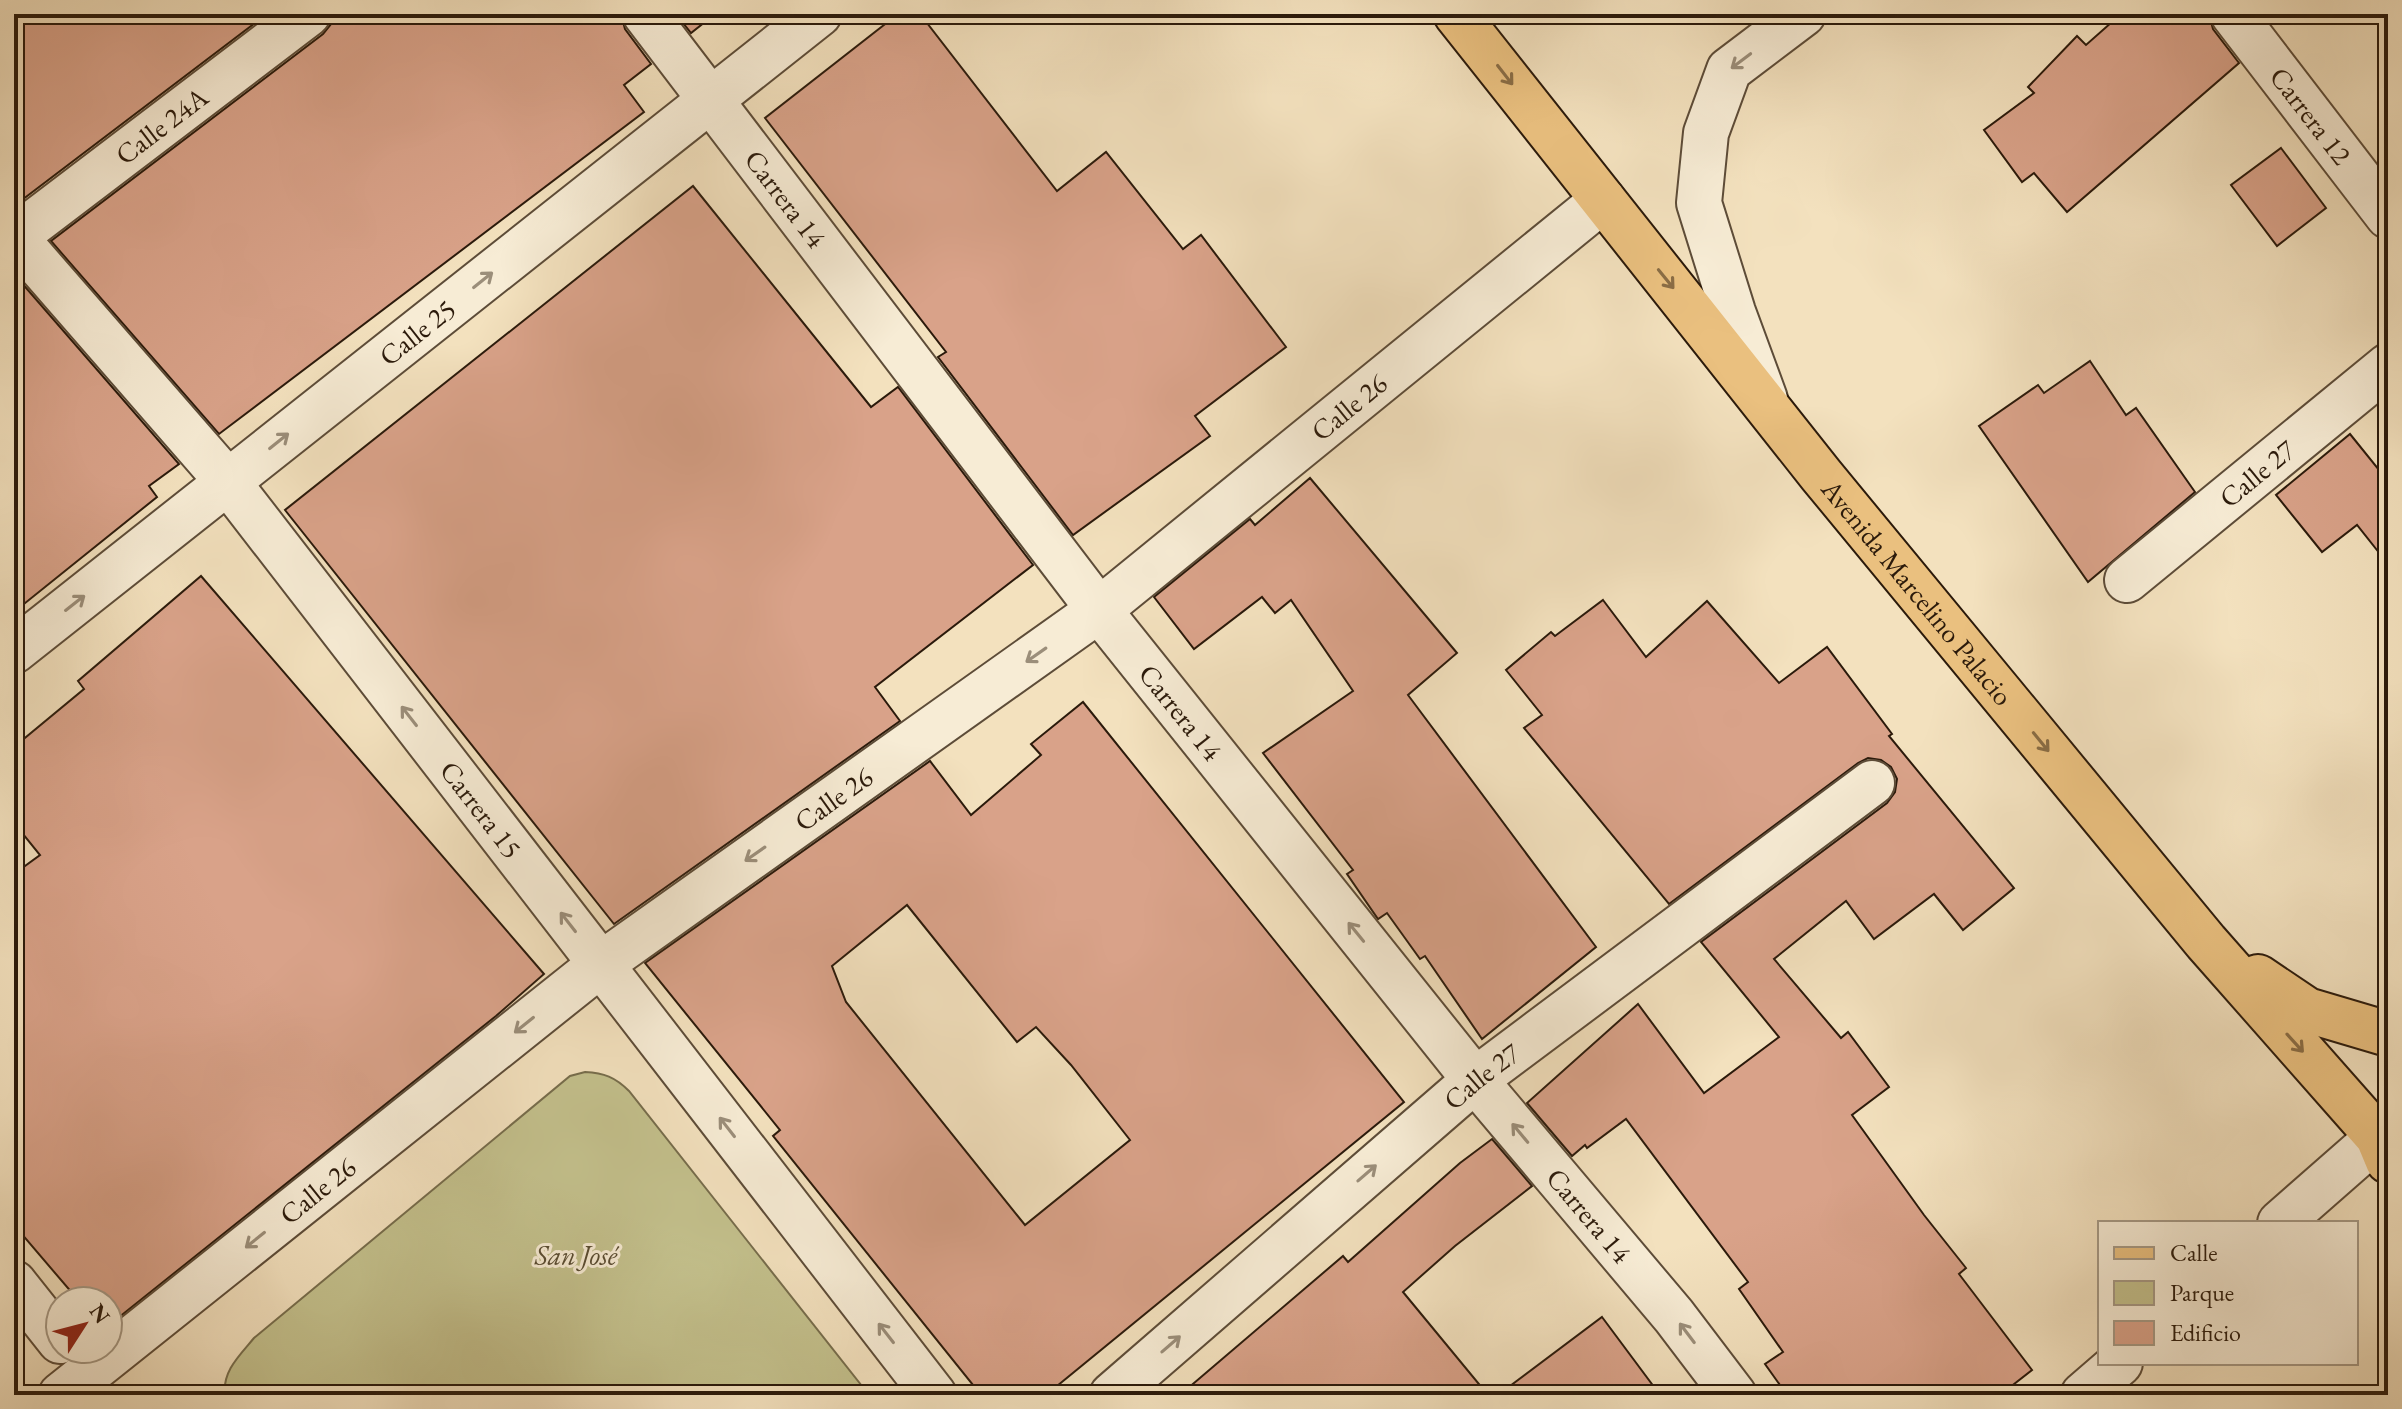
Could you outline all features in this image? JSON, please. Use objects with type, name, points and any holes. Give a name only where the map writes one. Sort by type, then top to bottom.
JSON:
[{"type":"main road","name":"Avenida Marcelino Palacio","points":[[1456,14],[1821,475],[2206,942],[2383,1149]]},
{"type":"main road","points":[[2206,942],[2307,1010],[2388,1034]]},
{"type":"street","name":"Calle 24A","points":[[14,236],[308,14]]},
{"type":"street","name":"Carrera 14","points":[[645,14],[1099,610],[1475,1080],[1674,1316],[1734,1395]]},
{"type":"street","name":"Calle 25","points":[[14,651],[819,14]]},
{"type":"street","points":[[1768,406],[1733,312],[1699,203],[1706,133],[1729,70],[1803,14]]},
{"type":"street","name":"Carrera 12","points":[[2233,14],[2388,216]]},
{"type":"street","name":"Calle 26","points":[[75,1371],[601,964],[1099,610],[1603,200]]},
{"type":"street","name":"Carrera 15","points":[[14,236],[228,482],[934,1395]]},
{"type":"street","name":"Calle 27","points":[[2127,580],[2388,366]]},
{"type":"street","name":"Calle 27","points":[[1112,1395],[1475,1080],[1872,783]]},
{"type":"street","points":[[2283,1221],[2383,1149]]},
{"type":"street","points":[[14,1283],[75,1371]]},
{"type":"street","points":[[2083,1395],[2118,1365]]},
{"type":"green space","name":"San José","points":[[585,1072],[609,1077],[629,1091],[869,1395],[225,1395],[229,1371],[254,1338],[570,1076]]},
{"type":"building","points":[[14,14],[267,14],[14,206]]},
{"type":"building","points":[[332,14],[621,14],[625,29],[651,64],[624,85],[644,112],[219,434],[51,241],[323,34],[331,24]]},
{"type":"building","points":[[676,14],[715,14],[691,33]]},
{"type":"building","points":[[898,14],[920,14],[1057,191],[1106,152],[1183,249],[1201,235],[1286,347],[1195,416],[1210,436],[1073,535],[938,357],[946,352],[765,118]]},
{"type":"building","points":[[2121,14],[2209,14],[2213,29],[2239,63],[2067,212],[2034,173],[2022,182],[1984,130],[2034,93],[2028,87],[2077,36],[2086,45]]},
{"type":"building","points":[[2281,148],[2326,208],[2277,246],[2231,185]]},
{"type":"building","points":[[693,186],[871,407],[898,387],[1033,565],[875,687],[900,721],[614,924],[285,510]]},
{"type":"building","points":[[14,274],[179,464],[149,486],[157,497],[14,612]]},
{"type":"building","points":[[2090,361],[2126,415],[2136,408],[2195,492],[2088,582],[1979,426],[2038,385],[2044,393]]},
{"type":"building","points":[[2350,434],[2388,481],[2388,564],[2357,525],[2322,552],[2276,495]]},
{"type":"building","points":[[1310,478],[1457,653],[1408,695],[1596,947],[1482,1039],[1425,956],[1420,959],[1387,913],[1378,919],[1347,874],[1353,870],[1263,753],[1353,691],[1291,600],[1275,613],[1262,597],[1194,649],[1154,597],[1250,519],[1255,525]]},
{"type":"building","points":[[201,576],[544,974],[496,1016],[124,1313],[124,1285],[65,1285],[14,1225],[14,874],[40,855],[14,823],[14,747],[84,689],[78,681]]},
{"type":"building","points":[[1603,600],[1646,657],[1707,601],[1779,683],[1827,647],[1892,734],[1889,736],[2014,888],[1963,930],[1934,894],[1874,939],[1846,901],[1774,959],[1841,1038],[1848,1032],[1889,1087],[1852,1115],[1966,1268],[1959,1274],[2032,1370],[2000,1395],[1787,1395],[1765,1364],[1783,1352],[1739,1289],[1748,1282],[1626,1119],[1572,1156],[1527,1103],[1638,1004],[1704,1093],[1779,1037],[1701,942],[1887,803],[1895,792],[1897,779],[1891,767],[1881,760],[1868,758],[1858,763],[1669,904],[1524,728],[1542,715],[1506,670],[1551,632],[1555,636]]},
{"type":"building","points":[[1083,702],[1404,1102],[1046,1395],[981,1395],[773,1136],[780,1130],[645,963],[930,761],[971,815],[1041,755],[1031,744]],"holes":[[[907,905],[1017,1042],[1036,1027],[1071,1065],[1130,1140],[1025,1225],[846,1002],[832,966]]]},
{"type":"building","points":[[1492,1139],[1532,1186],[1455,1246],[1403,1292],[1488,1395],[1180,1395],[1343,1256],[1348,1262],[1460,1163]]},
{"type":"building","points":[[1602,1317],[1660,1395],[1498,1395]]}]
